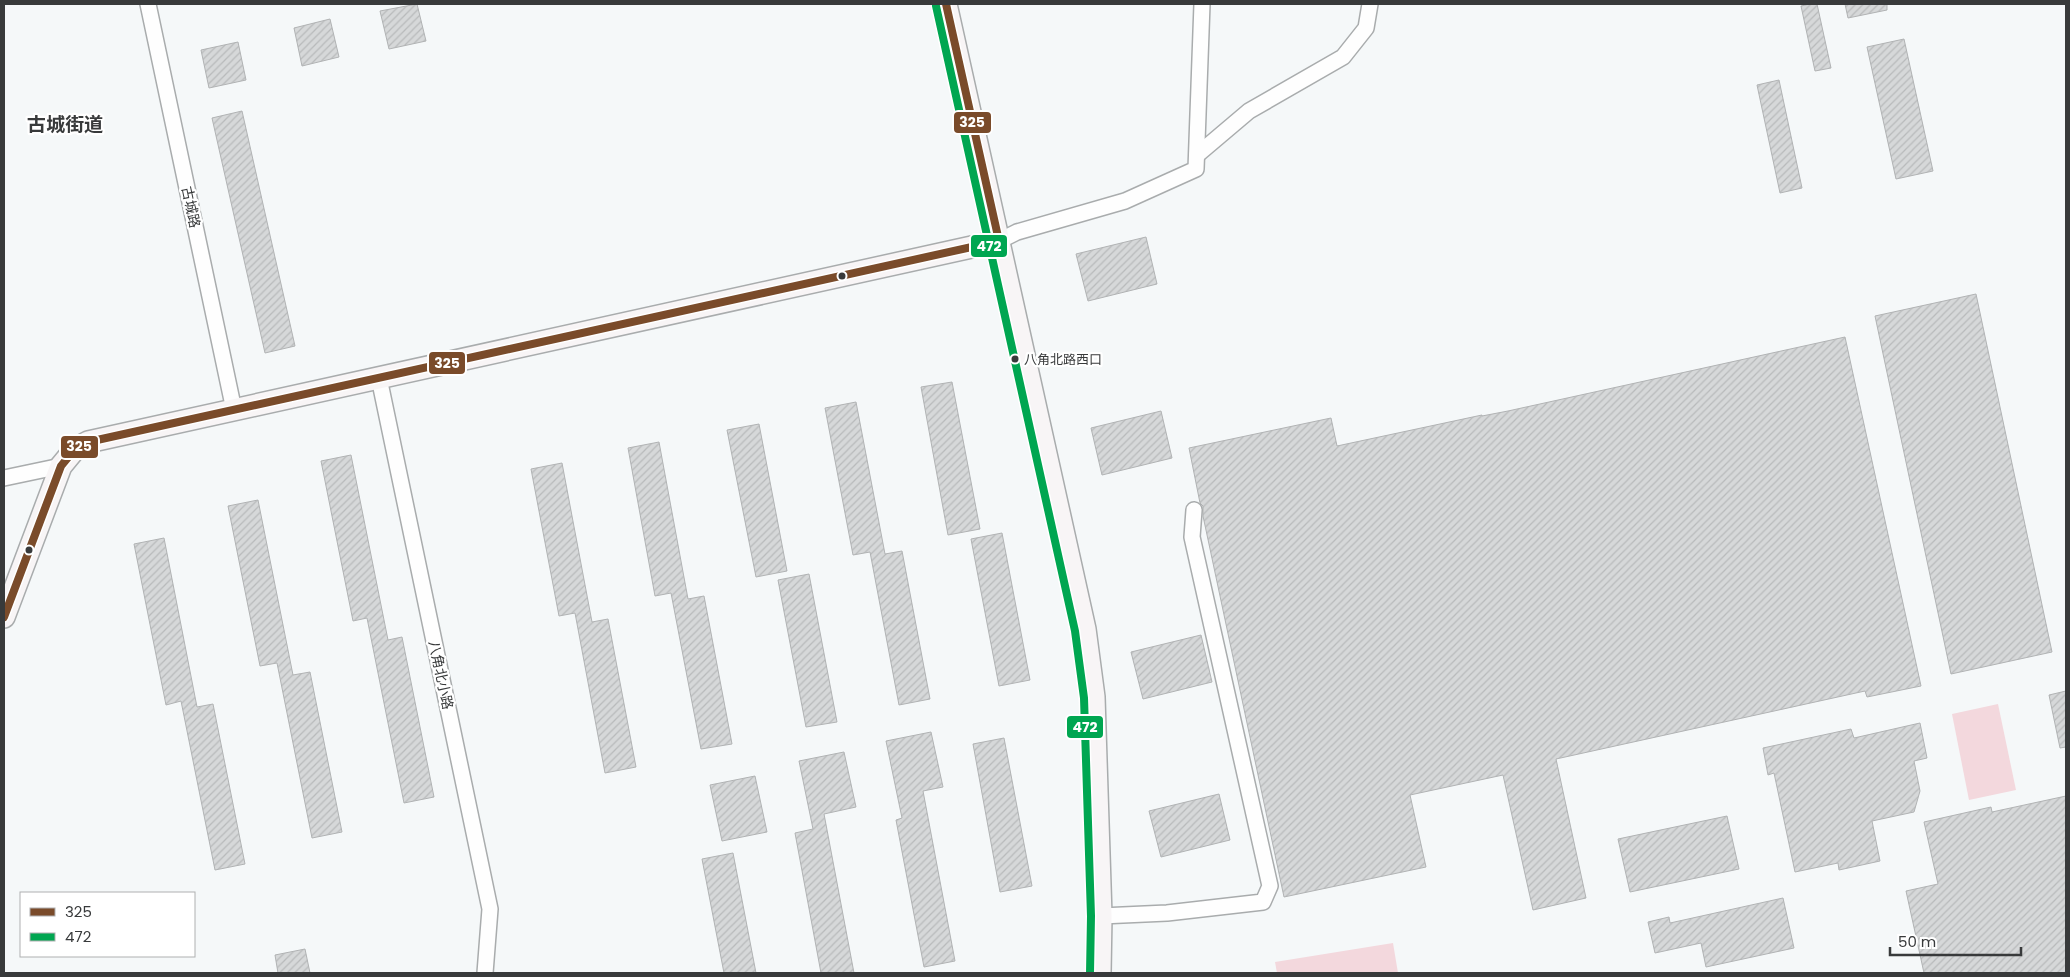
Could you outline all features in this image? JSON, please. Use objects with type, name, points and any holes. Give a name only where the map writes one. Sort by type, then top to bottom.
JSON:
[{"type":"street","name":"古城路","points":[[148,4],[234,410]]},
{"type":"street","points":[[946,4],[1085,629],[1094,697],[1101,916],[1100,973]]},
{"type":"street","points":[[4,617],[61,466],[75,449],[88,442],[999,241],[1016,232],[1126,202],[1196,169],[1202,4]]},
{"type":"street","points":[[1197,155],[1249,111],[1343,57],[1366,28],[1370,4]]},
{"type":"street","name":"八角北小路","points":[[379,378],[490,909],[485,973]]},
{"type":"street","points":[[4,478],[61,466]]},
{"type":"street","points":[[1101,916],[1167,913],[1263,902],[1270,886],[1192,537],[1194,510]]},
{"type":"shaded area","points":[[1998,704],[2016,790],[1969,800],[1952,714]]},
{"type":"shaded area","points":[[1393,943],[1398,973],[1277,973],[1275,962]]},
{"type":"building","points":[[417,4],[426,41],[389,49],[380,11]]},
{"type":"building","points":[[1817,4],[1831,68],[1815,71],[1801,6]]},
{"type":"building","points":[[1845,4],[1887,4],[1887,10],[1848,18]]},
{"type":"building","points":[[330,19],[339,57],[302,66],[294,28]]},
{"type":"building","points":[[1904,39],[1933,171],[1896,179],[1867,47]]},
{"type":"building","points":[[238,42],[246,80],[209,88],[201,50]]},
{"type":"building","points":[[1779,80],[1802,188],[1780,193],[1757,85]]},
{"type":"building","points":[[242,111],[295,346],[265,353],[212,118]]},
{"type":"building","points":[[1146,237],[1157,284],[1088,301],[1076,254]]},
{"type":"building","points":[[1976,294],[2052,652],[1951,674],[1875,316]]},
{"type":"building","points":[[1845,337],[1921,686],[1867,697],[1865,691],[1556,759],[1586,898],[1533,910],[1503,775],[1410,795],[1426,867],[1284,897],[1203,516],[1203,506],[1200,503],[1189,448],[1331,418],[1337,446],[1508,411]]},
{"type":"building","points":[[952,382],[980,529],[948,535],[921,387]]},
{"type":"building","points":[[856,402],[885,554],[902,551],[930,699],[899,705],[870,552],[853,555],[825,408]]},
{"type":"building","points":[[1161,411],[1172,458],[1102,475],[1091,428]]},
{"type":"building","points":[[759,424],[787,571],[756,577],[727,430]]},
{"type":"building","points":[[659,442],[688,599],[704,596],[732,744],[701,749],[671,593],[655,596],[628,448]]},
{"type":"building","points":[[351,455],[388,640],[402,637],[434,797],[404,803],[367,618],[353,621],[321,461]]},
{"type":"building","points":[[562,463],[592,622],[608,619],[636,767],[605,773],[575,613],[559,616],[531,469]]},
{"type":"building","points":[[258,500],[293,675],[310,672],[342,832],[312,838],[277,663],[260,666],[228,506]]},
{"type":"building","points":[[1002,533],[1030,680],[999,686],[971,539]]},
{"type":"building","points":[[164,538],[197,707],[213,704],[245,864],[215,870],[181,701],[166,705],[134,544]]},
{"type":"building","points":[[809,574],[837,722],[806,727],[778,580]]},
{"type":"building","points":[[1201,635],[1212,682],[1143,699],[1131,652]]},
{"type":"building","points":[[2066,691],[2066,747],[2060,748],[2049,695]]},
{"type":"building","points":[[1920,723],[1927,758],[1914,761],[1920,791],[1914,812],[1872,821],[1880,861],[1839,870],[1838,863],[1795,872],[1774,773],[1768,775],[1763,748],[1851,729],[1854,738]]},
{"type":"building","points":[[931,732],[943,787],[923,791],[955,961],[924,967],[896,820],[902,818],[886,741]]},
{"type":"building","points":[[1004,738],[1032,886],[1000,892],[973,744]]},
{"type":"building","points":[[844,752],[856,807],[824,814],[854,973],[821,973],[795,833],[813,829],[799,761]]},
{"type":"building","points":[[755,776],[767,832],[722,841],[710,785]]},
{"type":"building","points":[[1219,794],[1230,840],[1161,857],[1149,811]]},
{"type":"building","points":[[2066,796],[2066,973],[1924,973],[1906,891],[1938,884],[1924,822],[1991,807],[1992,812]]},
{"type":"building","points":[[1727,816],[1739,869],[1630,892],[1618,839]]},
{"type":"building","points":[[733,853],[756,973],[724,973],[702,859]]},
{"type":"building","points":[[1783,898],[1794,948],[1706,967],[1701,943],[1655,953],[1648,922],[1669,917],[1670,923]]},
{"type":"building","points":[[305,949],[310,973],[278,973],[275,955]]},
{"type":"transit line","name":"325","points":[[946,4],[999,241]]},
{"type":"transit line","name":"472","points":[[936,6],[1075,631],[1084,698],[1091,916],[1090,973]]},
{"type":"transit line","name":"325","points":[[4,617],[61,466],[75,449],[88,442],[999,241]]},
{"type":"place","name":"八角北路西口","points":[[1015,359]]},
{"type":"district","name":"古城街道","points":[[65,124]]}]
